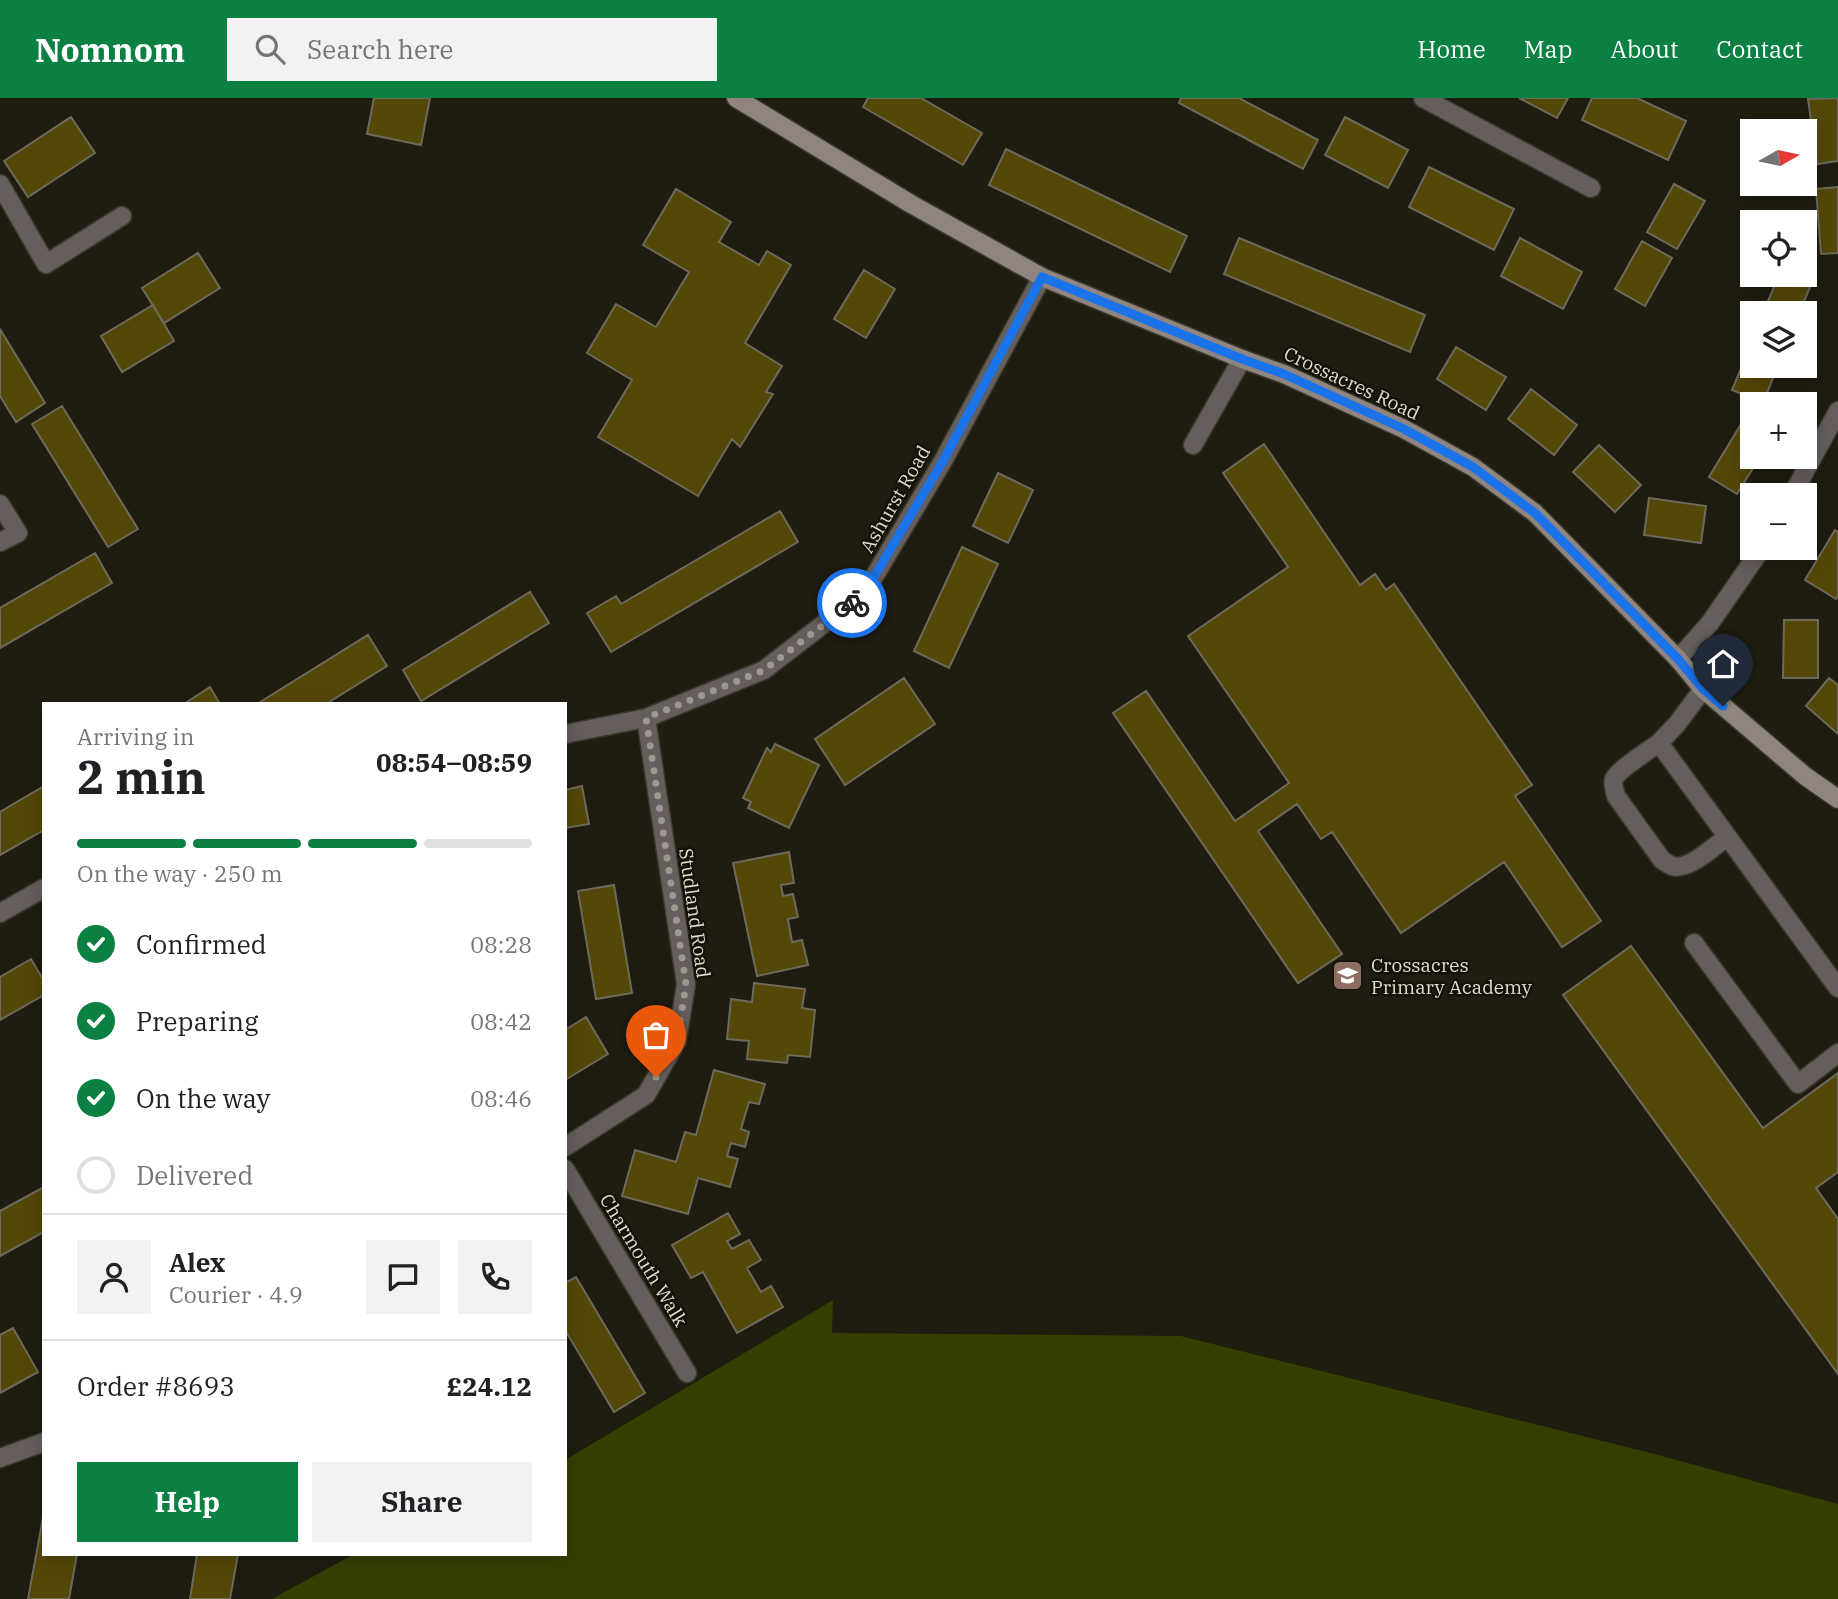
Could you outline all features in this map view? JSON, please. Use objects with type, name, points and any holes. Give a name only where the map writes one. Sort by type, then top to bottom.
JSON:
[{"type":"street","name":"Crossacres Road","points":[[736,98],[911,204],[1042,277],[1284,374],[1392,423],[1473,467],[1535,513],[1678,659],[1703,689],[1805,776],[1838,799]]},
{"type":"street","points":[[1423,98],[1591,188]]},
{"type":"street","points":[[0,184],[46,264],[121,216]]},
{"type":"street","name":"Ashurst Road","points":[[567,734],[646,718],[764,670],[865,592],[943,461],[1042,277]]},
{"type":"street","points":[[1193,445],[1242,359]]},
{"type":"street","points":[[1799,483],[1838,411]]},
{"type":"street","points":[[0,504],[18,533],[0,542]]},
{"type":"street","points":[[1678,659],[1710,623],[1754,560]]},
{"type":"street","points":[[1703,689],[1659,743],[1620,771],[1614,778],[1614,786],[1616,796],[1662,860],[1671,866],[1690,864],[1727,837]]},
{"type":"street","name":"Studland Road","points":[[567,1146],[646,1095],[677,1041],[686,984],[646,718]]},
{"type":"street","points":[[1659,743],[1838,988]]},
{"type":"street","points":[[0,913],[42,889]]},
{"type":"street","points":[[1694,943],[1798,1083],[1838,1054]]},
{"type":"street","name":"Charmouth Walk","points":[[567,1172],[687,1373]]},
{"type":"street","points":[[0,1458],[42,1443]]},
{"type":"green space","points":[[833,1300],[832,1333],[1181,1336],[1662,1456],[1838,1504],[1838,1599],[272,1599],[350,1556],[567,1556],[567,1459]]},
{"type":"building","points":[[374,98],[430,98],[421,145],[367,134]]},
{"type":"building","points":[[868,98],[921,98],[982,133],[963,165],[863,107]]},
{"type":"building","points":[[1181,98],[1239,98],[1318,140],[1303,169],[1179,103]]},
{"type":"building","points":[[1519,98],[1568,98],[1557,118]]},
{"type":"building","points":[[1592,98],[1637,98],[1686,121],[1668,160],[1582,120]]},
{"type":"building","points":[[1838,98],[1838,161],[1817,164],[1817,119],[1811,119],[1808,99]]},
{"type":"building","points":[[71,117],[95,153],[28,197],[4,161]]},
{"type":"building","points":[[1345,117],[1408,150],[1388,188],[1325,155]]},
{"type":"building","points":[[1006,149],[1187,236],[1170,272],[989,185]]},
{"type":"building","points":[[1429,167],[1514,209],[1494,250],[1409,207]]},
{"type":"building","points":[[1674,184],[1705,201],[1677,249],[1647,232]]},
{"type":"building","points":[[1838,187],[1838,253],[1821,254],[1817,189]]},
{"type":"building","points":[[676,189],[731,222],[719,242],[759,265],[767,251],[791,265],[745,343],[782,366],[766,392],[773,394],[740,447],[732,439],[698,496],[598,437],[632,380],[587,353],[616,304],[656,327],[689,272],[643,245]]},
{"type":"building","points":[[1239,238],[1425,315],[1410,352],[1224,274]]},
{"type":"building","points":[[1520,238],[1582,272],[1563,309],[1501,276]]},
{"type":"building","points":[[1642,241],[1672,258],[1645,306],[1615,289]]},
{"type":"building","points":[[198,253],[220,288],[164,323],[142,288]]},
{"type":"building","points":[[864,270],[895,289],[866,338],[834,319]]},
{"type":"building","points":[[1774,287],[1810,287],[1804,301],[1768,301]]},
{"type":"building","points":[[153,305],[174,341],[122,372],[101,336]]},
{"type":"building","points":[[0,329],[45,403],[16,422],[0,396]]},
{"type":"building","points":[[1456,347],[1506,377],[1486,410],[1437,379]]},
{"type":"building","points":[[1740,371],[1740,378],[1773,378],[1767,392],[1740,393],[1732,390]]},
{"type":"building","points":[[1531,389],[1577,425],[1554,455],[1508,419]]},
{"type":"building","points":[[62,406],[138,529],[108,547],[32,424]]},
{"type":"building","points":[[1740,426],[1740,469],[1753,469],[1744,483],[1740,483],[1737,494],[1709,477]]},
{"type":"building","points":[[1264,444],[1360,585],[1375,574],[1386,590],[1394,584],[1532,785],[1515,796],[1601,921],[1562,947],[1504,862],[1401,933],[1332,832],[1321,839],[1297,804],[1258,831],[1342,954],[1298,983],[1113,713],[1146,691],[1235,821],[1289,783],[1188,636],[1288,567],[1223,473]]},
{"type":"building","points":[[1599,445],[1641,485],[1615,512],[1573,472]]},
{"type":"building","points":[[998,473],[1033,490],[1008,543],[973,526]]},
{"type":"building","points":[[1649,498],[1706,506],[1701,543],[1644,535]]},
{"type":"building","points":[[780,511],[798,542],[611,652],[587,613],[616,596],[621,604]]},
{"type":"building","points":[[1835,530],[1838,532],[1836,599],[1805,580]]},
{"type":"building","points":[[962,547],[998,564],[949,668],[914,651]]},
{"type":"building","points":[[95,553],[112,583],[0,648],[0,608]]},
{"type":"building","points":[[530,592],[549,623],[421,701],[403,670]]},
{"type":"building","points":[[1784,620],[1818,620],[1818,678],[1783,678]]},
{"type":"building","points":[[368,635],[387,666],[329,702],[260,702]]},
{"type":"building","points":[[904,678],[935,724],[845,785],[815,739]]},
{"type":"building","points":[[1829,678],[1838,685],[1838,734],[1806,706]]},
{"type":"building","points":[[210,687],[219,702],[187,702]]},
{"type":"building","points":[[775,744],[819,765],[789,828],[748,808],[751,802],[743,798],[767,748],[771,752]]},
{"type":"building","points":[[582,786],[589,824],[567,828],[567,790]]},
{"type":"building","points":[[42,787],[42,831],[0,855],[0,812]]},
{"type":"building","points":[[789,852],[794,883],[781,885],[783,896],[793,894],[798,917],[788,919],[792,942],[802,940],[808,965],[757,976],[733,863]]},
{"type":"building","points":[[614,885],[632,993],[596,999],[578,891]]},
{"type":"building","points":[[1631,946],[1763,1128],[1838,1073],[1838,1172],[1816,1188],[1838,1219],[1838,1374],[1563,995]]},
{"type":"building","points":[[31,959],[42,978],[42,996],[0,1020],[0,977]]},
{"type":"building","points":[[754,983],[805,989],[802,1008],[815,1010],[810,1057],[788,1055],[787,1063],[747,1059],[749,1041],[727,1039],[731,999],[752,1002]]},
{"type":"building","points":[[586,1017],[608,1054],[567,1079],[567,1029]]},
{"type":"building","points":[[714,1070],[765,1084],[759,1104],[749,1102],[741,1129],[749,1132],[745,1147],[731,1143],[727,1156],[738,1159],[730,1187],[698,1178],[688,1214],[622,1196],[635,1150],[676,1162],[685,1132],[696,1135]]},
{"type":"building","points":[[42,1188],[42,1233],[0,1256],[0,1211]]},
{"type":"building","points":[[728,1213],[740,1234],[727,1241],[732,1249],[749,1240],[761,1260],[747,1268],[761,1292],[771,1286],[783,1307],[737,1333],[703,1272],[691,1278],[672,1245]]},
{"type":"building","points":[[576,1277],[645,1393],[614,1412],[567,1333],[567,1282]]},
{"type":"building","points":[[13,1328],[38,1372],[0,1393],[0,1335]]},
{"type":"building","points":[[42,1523],[42,1556],[77,1556],[69,1599],[28,1599]]},
{"type":"building","points":[[197,1556],[238,1556],[230,1599],[190,1599]]},
{"type":"way so far","points":[[656,1077],[677,1041],[686,984],[646,718],[764,670],[852,603]]},
{"type":"place","name":"Crossacres Primary Academy","points":[[1348,976]]},
{"type":"route","points":[[852,603],[865,592],[943,461],[1042,277],[1284,374],[1404,429],[1473,467],[1535,513],[1678,659],[1703,689],[1723,706]]}]
